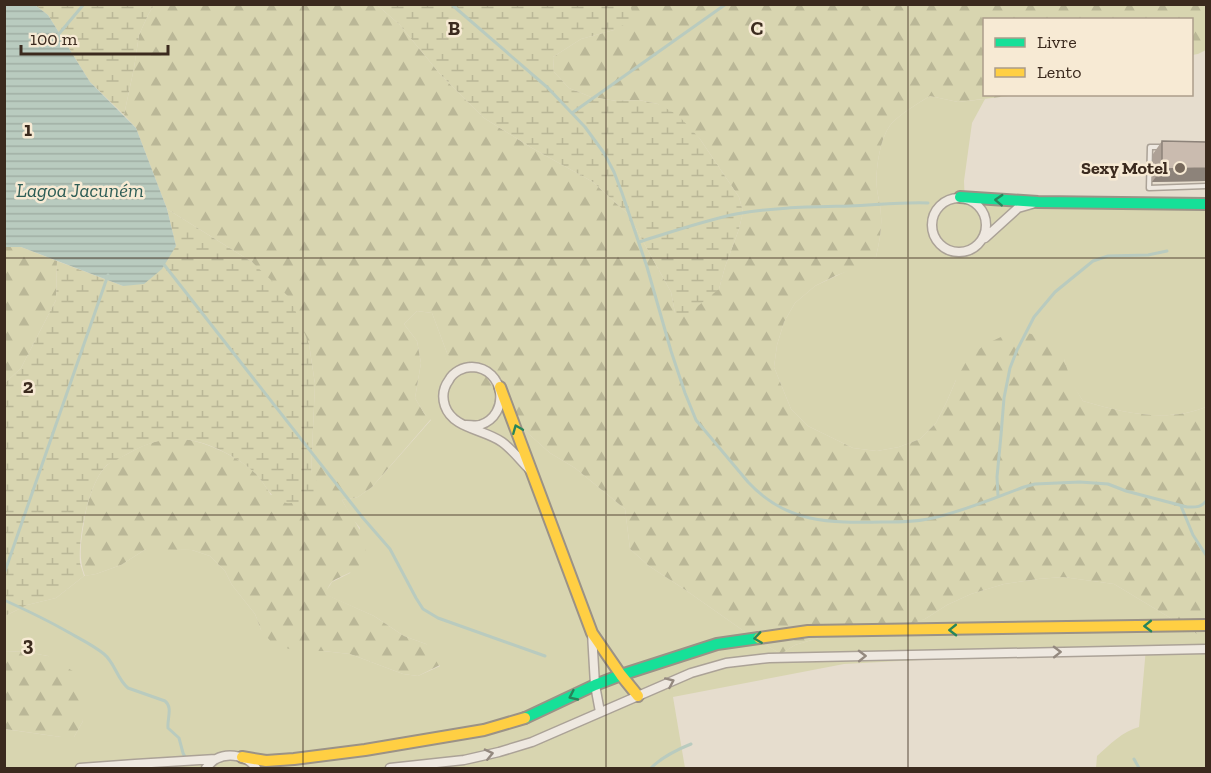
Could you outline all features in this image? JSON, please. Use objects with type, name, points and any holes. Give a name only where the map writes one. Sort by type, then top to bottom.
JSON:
[{"type":"street","points":[[1038,202],[1018,208],[975,248],[964,253],[942,248],[934,238],[931,227],[933,216],[939,206],[948,200],[960,197],[1038,202],[1206,204]]},
{"type":"street","points":[[960,197],[971,200],[980,207],[986,218],[987,229],[983,240]]},
{"type":"street","points":[[532,472],[512,449],[500,440],[455,420],[447,411],[443,400],[444,388],[450,377],[460,370],[472,367],[484,370],[494,377],[500,387],[532,472],[592,633],[638,696]]},
{"type":"street","points":[[466,425],[478,425],[489,420],[497,411],[501,400],[500,387]]},
{"type":"street","points":[[80,768],[216,759],[229,755],[266,761],[294,759],[365,750],[484,730],[519,721],[621,675],[717,644],[808,631],[1206,625]]},
{"type":"street","points":[[592,633],[595,685],[600,712]]},
{"type":"street","points":[[390,768],[464,760],[532,742],[691,673],[726,663],[769,658],[1206,650]]},
{"type":"street","points":[[242,757],[256,768]]},
{"type":"street","points":[[206,768],[216,759]]},
{"type":"street","points":[[135,764],[147,768]]},
{"type":"lane","points":[[1161,147],[1150,147],[1149,188],[1206,186]]},
{"type":"green space","points":[[625,4],[631,8],[634,19],[614,30],[581,39],[553,57],[554,72],[569,88],[591,97],[617,101],[639,100],[658,104],[678,115],[700,139],[739,197],[743,212],[719,289],[688,314],[675,313],[671,292],[628,214],[593,182],[484,118],[440,74],[399,24],[377,5]]},
{"type":"green space","points":[[35,5],[154,5],[139,35],[124,115],[90,82],[48,15]]},
{"type":"green space","points":[[154,5],[377,5],[399,24],[440,74],[484,118],[593,182],[628,214],[671,292],[675,313],[719,289],[743,212],[739,197],[700,139],[658,104],[639,100],[617,101],[591,97],[569,88],[554,72],[553,57],[581,39],[614,30],[631,8],[625,5],[1206,5],[1206,50],[1193,55],[1193,18],[983,18],[983,96],[1009,96],[958,102],[930,96],[892,123],[884,136],[878,164],[877,189],[881,221],[876,257],[815,286],[795,303],[784,322],[777,345],[774,367],[791,409],[808,426],[853,448],[877,451],[899,447],[920,439],[936,423],[967,360],[984,345],[1005,335],[1028,333],[1050,340],[1064,359],[1071,381],[1083,401],[1129,412],[1160,415],[1191,412],[1206,407],[1206,634],[1197,634],[1114,584],[1063,577],[1004,584],[971,594],[925,619],[905,626],[822,637],[795,645],[781,654],[649,566],[630,549],[625,509],[575,468],[550,453],[458,371],[447,353],[432,313],[417,311],[404,324],[417,341],[421,363],[415,398],[424,413],[431,419],[372,487],[358,497],[342,500],[364,538],[366,548],[359,565],[331,583],[325,594],[374,616],[404,636],[426,644],[440,655],[440,665],[418,676],[403,674],[350,654],[296,651],[273,644],[261,630],[255,614],[232,585],[225,571],[210,556],[192,550],[146,549],[121,565],[85,576],[81,563],[81,543],[87,508],[94,485],[107,465],[138,448],[152,442],[177,438],[203,443],[241,461],[260,478],[271,495],[311,474],[315,384],[309,344],[252,262],[167,209],[136,128],[124,115],[139,35]]},
{"type":"green space","points":[[930,96],[958,102],[985,99],[972,123],[964,181],[965,205],[1052,197],[1206,197],[1206,407],[1191,412],[1160,415],[1129,412],[1083,401],[1070,381],[1064,359],[956,380],[936,423],[920,439],[899,447],[877,451],[853,448],[808,426],[791,409],[774,367],[777,345],[784,322],[795,303],[815,286],[876,257],[881,221],[877,173],[884,136],[896,119]]},
{"type":"green space","points":[[167,209],[252,262],[290,298],[309,344],[315,384],[311,474],[322,488],[309,501],[286,503],[276,499],[257,475],[244,464],[210,446],[184,439],[164,440],[147,445],[106,466],[94,486],[85,513],[81,540],[80,563],[84,576],[56,598],[27,605],[5,616],[5,383],[21,368],[56,300],[57,261],[123,286],[176,246]]},
{"type":"green space","points":[[5,247],[21,247],[57,261],[56,300],[21,368],[5,383]]},
{"type":"green space","points":[[417,311],[432,313],[447,353],[472,373],[494,403],[550,453],[575,468],[625,509],[630,549],[649,566],[781,654],[795,645],[822,637],[854,634],[925,619],[971,594],[1004,584],[1063,577],[1114,584],[1197,634],[1206,634],[1206,768],[1096,768],[1097,756],[1122,735],[1139,727],[1146,648],[844,664],[673,697],[685,768],[5,768],[4,729],[74,737],[83,721],[48,656],[5,651],[5,616],[27,605],[56,598],[84,576],[121,565],[146,549],[192,550],[210,556],[225,571],[232,585],[255,614],[261,630],[323,651],[350,654],[403,674],[418,676],[440,666],[426,644],[404,636],[374,616],[324,594],[332,582],[350,573],[360,528],[342,500],[358,497],[372,487],[431,420],[415,398],[421,363],[417,341],[404,324]]},
{"type":"green space","points":[[4,651],[48,656],[76,673],[83,721],[74,737],[5,729]]},
{"type":"water","name":"Lagoa Jacuném","points":[[5,4],[35,5],[48,15],[90,82],[136,128],[167,209],[176,246],[162,269],[144,284],[123,286],[21,247],[5,247]]},
{"type":"building","points":[[1162,141],[1206,142],[1206,168],[1162,169]]},
{"type":"waterway","points":[[58,35],[84,4]]},
{"type":"waterway","points":[[451,4],[548,88],[585,127],[604,153],[622,193],[647,267],[671,351],[696,420],[748,482],[778,506],[810,518],[827,521],[902,522],[956,512],[1035,484],[1080,482],[1108,484],[1187,507],[1200,506],[1206,501]]},
{"type":"waterway","points":[[572,113],[726,4]]},
{"type":"waterway","points":[[639,242],[711,220],[750,212],[793,208],[928,203]]},
{"type":"waterway","points":[[998,496],[997,477],[1004,398],[1010,368],[1034,317],[1055,292],[1093,261],[1108,256],[1148,255],[1167,251]]},
{"type":"waterway","points":[[162,262],[363,518],[390,549],[423,609],[438,618],[545,656]]},
{"type":"waterway","points":[[4,574],[108,275]]},
{"type":"waterway","points":[[1181,506],[1193,535],[1206,555]]},
{"type":"waterway","points":[[4,600],[52,623],[100,651],[108,658],[128,688],[165,701],[169,710],[168,728],[179,738],[186,759]]},
{"type":"waterway","points":[[651,768],[660,760],[691,744]]},
{"type":"waterway","points":[[1134,759],[1139,768]]},
{"type":"traffic: fast","points":[[960,197],[1038,202],[1206,204]]},
{"type":"traffic: fast","points":[[525,718],[621,675],[717,644],[759,638]]},
{"type":"traffic: slow","points":[[500,387],[592,633],[638,696]]},
{"type":"traffic: slow","points":[[759,638],[808,631],[1206,625]]},
{"type":"traffic: slow","points":[[242,757],[266,761],[365,750],[484,730],[525,718]]},
{"type":"place","name":"Sexy Motel","points":[[1180,168]]}]
